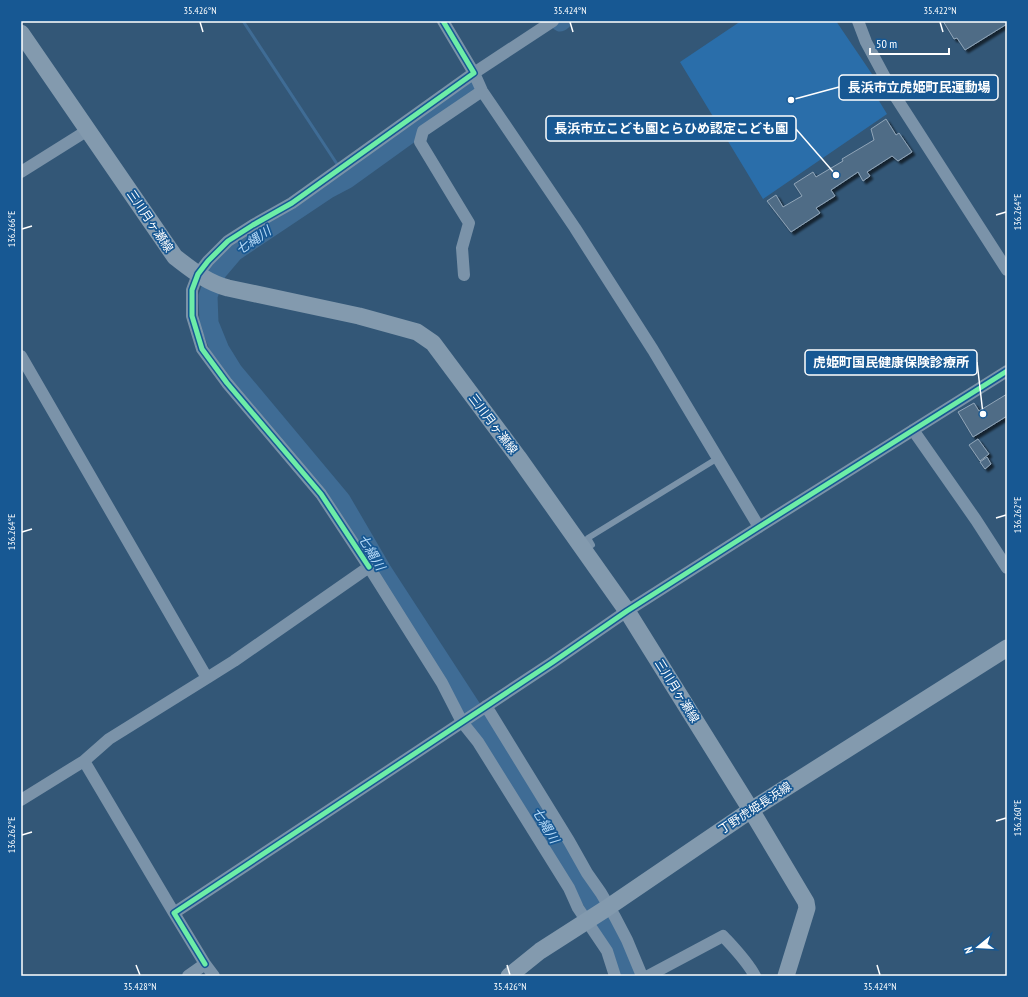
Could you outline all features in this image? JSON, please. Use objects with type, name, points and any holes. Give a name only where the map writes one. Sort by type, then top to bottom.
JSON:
[{"type":"main road","name":"三川月ヶ瀬線","points":[[21,32],[175,257],[207,280],[228,288],[360,316],[417,332],[433,343],[518,457],[627,610],[752,810],[806,902],[807,908],[786,976]]},
{"type":"main road","name":"丁野虎姫長浜線","points":[[508,976],[540,951],[752,810],[1007,648]]},
{"type":"street","points":[[443,21],[474,73],[482,91],[575,228],[653,350],[758,527]]},
{"type":"street","points":[[553,21],[474,73],[292,203],[228,241],[208,261],[207,280],[192,290],[192,316],[202,350],[227,383],[321,494],[368,567],[442,683],[462,722],[478,742],[569,888],[578,908],[607,951],[615,976]]},
{"type":"street","points":[[858,21],[866,42],[882,64],[898,102],[1007,270]]},
{"type":"street","points":[[464,275],[462,248],[469,223],[420,142],[423,131],[482,91]]},
{"type":"street","points":[[21,172],[88,130]]},
{"type":"street","points":[[21,356],[207,678]]},
{"type":"street","points":[[174,913],[553,662],[627,610],[1007,371]]},
{"type":"street","points":[[913,430],[976,520],[1007,568]]},
{"type":"street","points":[[21,800],[84,761],[109,739],[234,661],[368,567]]},
{"type":"street","points":[[486,706],[608,907],[627,940],[642,976]]},
{"type":"street","points":[[84,761],[174,913],[214,976]]},
{"type":"street","points":[[648,976],[723,936],[745,961],[755,976]]},
{"type":"street","points":[[188,976],[205,964]]},
{"type":"lane","points":[[584,550],[592,545],[588,538],[718,458]]},
{"type":"shaded area","points":[[741,21],[836,21],[876,80],[870,86],[887,114],[763,199],[680,62]]},
{"type":"building","points":[[943,21],[1007,21],[1007,24],[965,50],[957,38],[954,39]]},
{"type":"building","points":[[886,119],[896,135],[899,133],[912,152],[898,161],[892,156],[867,172],[870,176],[863,181],[858,172],[831,190],[835,196],[816,208],[820,213],[791,232],[767,201],[776,195],[783,207],[802,196],[794,184],[813,172],[816,177],[874,140],[871,129]]},
{"type":"building","points":[[1007,394],[1007,416],[973,437],[958,412],[974,403],[979,411]]},
{"type":"building","points":[[978,439],[989,454],[980,461],[969,445]]},
{"type":"building","points":[[987,457],[991,464],[985,469],[980,462]]},
{"type":"waterway","name":"七縄川","points":[[243,21],[339,167]]},
{"type":"waterway","name":"七縄川","points":[[472,89],[347,179],[328,189],[234,252],[217,272],[208,296],[209,323],[220,350],[233,371],[341,500],[383,572],[517,778],[612,934],[628,976]]},
{"type":"waterway","name":"七縄川","points":[[342,171],[347,179]]},
{"type":"cycle path","points":[[369,567],[321,494],[227,383],[202,349],[192,316],[192,290],[198,274],[208,261],[228,241],[292,203],[474,73],[443,21]]},
{"type":"cycle path","points":[[205,964],[174,913],[553,662],[627,611],[1007,371]]},
{"type":"place","name":"長浜市立虎姫町民運動場","points":[[791,100]]},
{"type":"place","name":"長浜市立こども園とらひめ認定こども園","points":[[836,175]]},
{"type":"place","name":"虎姫町国民健康保険診療所","points":[[983,414]]}]
